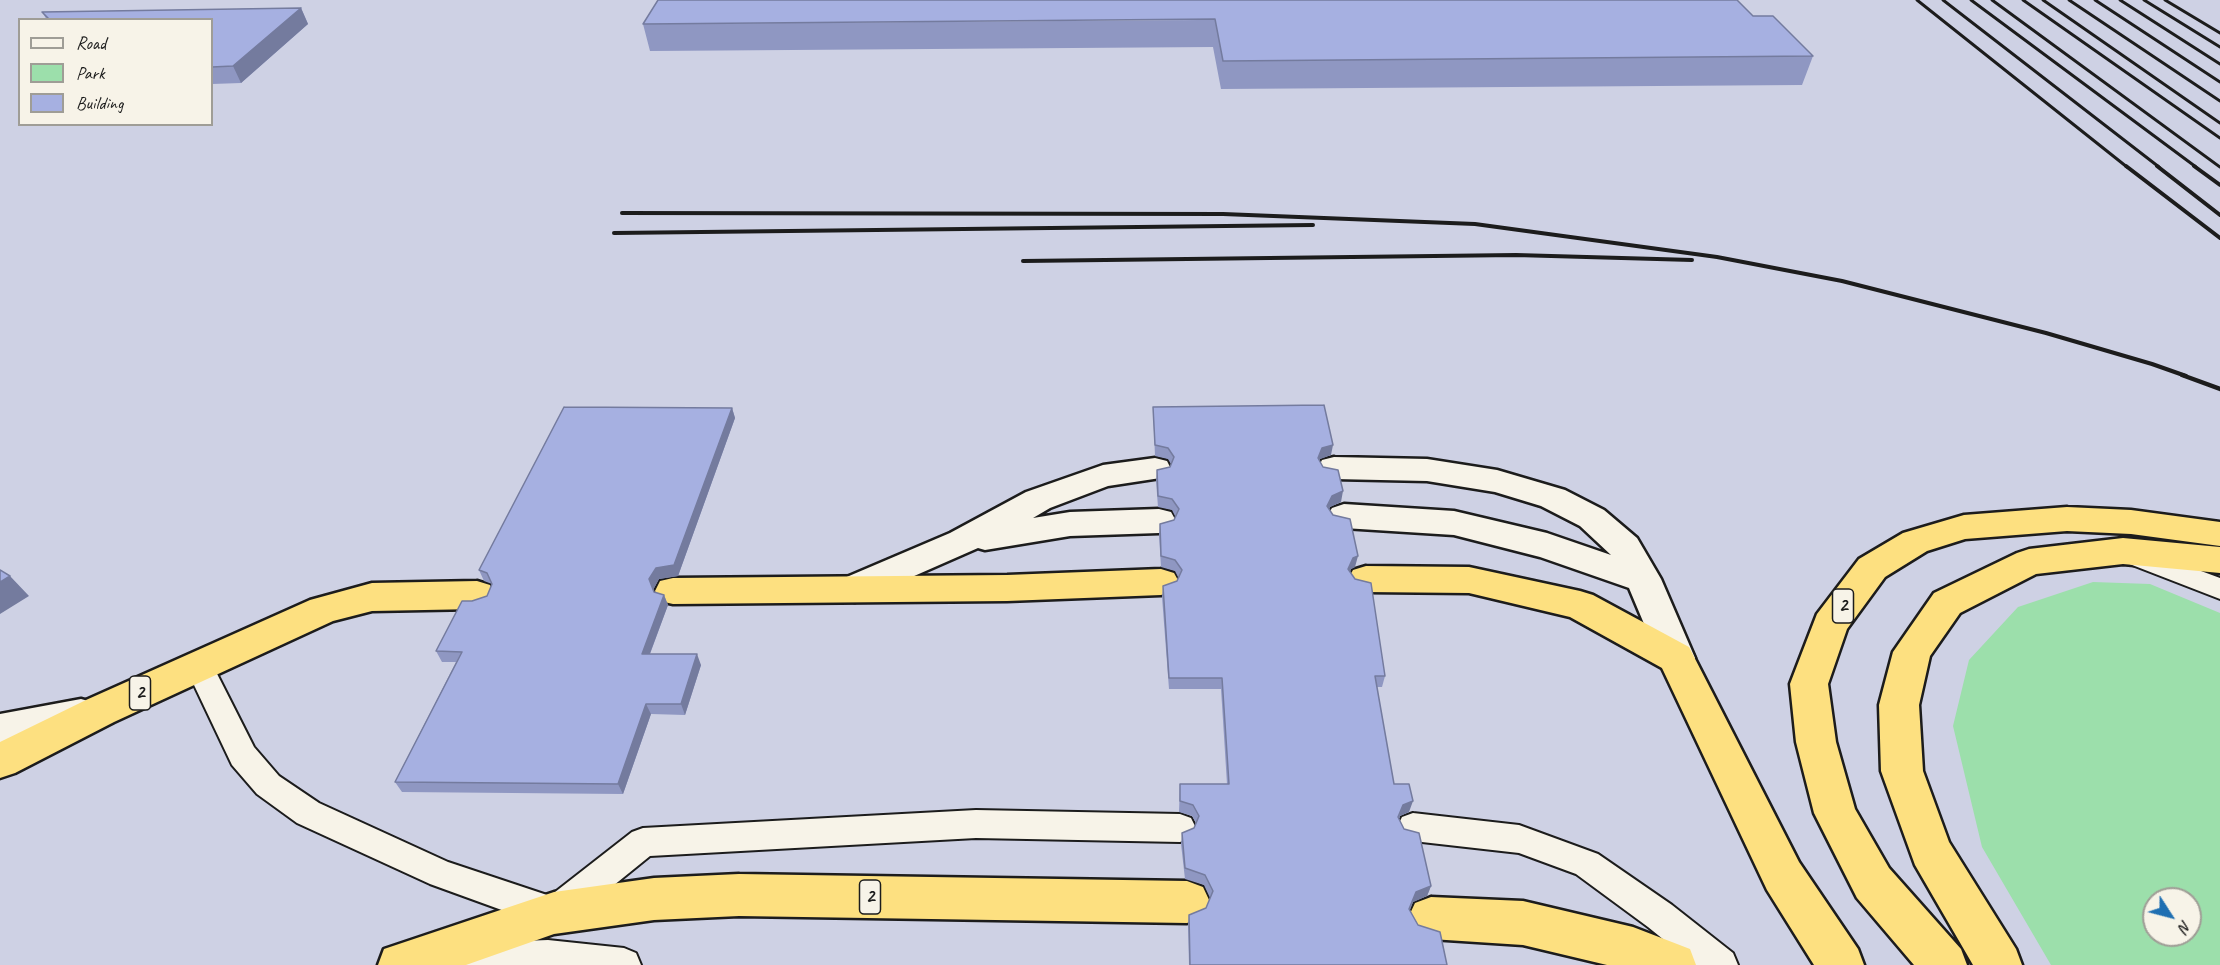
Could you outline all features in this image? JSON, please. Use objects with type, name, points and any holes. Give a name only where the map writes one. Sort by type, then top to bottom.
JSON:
[{"type":"highway","name":"2","points":[[1944,965],[1872,883],[1835,813],[1816,742],[1809,684],[1830,624],[1872,568],[1915,542],[1964,527],[2067,519],[2131,522],[2220,534]]},
{"type":"highway","points":[[1999,965],[1930,851],[1902,771],[1899,705],[1912,652],[1947,603],[2029,562],[2123,551],[2220,560]]},
{"type":"highway","points":[[1366,579],[1469,580],[1580,605],[1676,658],[1783,876],[1841,965]]},
{"type":"highway","points":[[673,591],[1007,588],[1161,582]]},
{"type":"highway","name":"2","points":[[0,760],[100,711],[323,610],[372,597],[477,595]]},
{"type":"highway","name":"2","points":[[405,964],[554,913],[654,899],[739,895],[1187,902]]},
{"type":"highway","points":[[1431,918],[1523,923],[1633,949],[1673,965]]},
{"type":"street","points":[[1334,468],[1427,470],[1497,480],[1553,498],[1592,518],[1625,547],[1643,579],[1676,658]]},
{"type":"street","points":[[855,589],[962,542],[1038,500],[1103,476],[1155,469]]},
{"type":"street","points":[[1344,516],[1454,523],[1547,546],[1643,579]]},
{"type":"street","points":[[962,542],[1070,524],[1159,521]]},
{"type":"street","points":[[0,731],[100,711]]},
{"type":"lane","points":[[2123,551],[2220,589]]},
{"type":"lane","points":[[199,666],[243,756],[267,785],[308,813],[441,874],[554,913],[643,842],[976,824],[1180,828]]},
{"type":"lane","points":[[1413,827],[1520,839],[1587,864],[1660,916],[1720,965]]},
{"type":"lane","points":[[405,964],[548,956],[624,965]]},
{"type":"shaded area","points":[[0,0],[2220,0],[2220,965],[0,965]]},
{"type":"green space","points":[[2093,582],[2150,584],[2220,613],[2220,965],[2051,965],[1982,847],[1953,726],[1969,660],[2018,607]]},
{"type":"building","points":[[658,0],[1737,0],[1753,16],[1773,16],[1813,56],[1223,61],[1215,19],[643,24]]},
{"type":"building","points":[[301,8],[233,66],[213,67],[213,18],[48,18],[42,12]]},
{"type":"building","points":[[1324,405],[1333,445],[1322,448],[1318,458],[1323,467],[1338,470],[1343,491],[1332,496],[1327,506],[1333,515],[1350,519],[1358,556],[1353,558],[1348,569],[1355,579],[1371,583],[1385,676],[1375,676],[1394,784],[1409,784],[1413,801],[1403,805],[1398,817],[1404,829],[1419,833],[1431,886],[1416,892],[1409,909],[1418,925],[1440,932],[1447,965],[1190,965],[1189,915],[1206,908],[1213,891],[1205,875],[1185,868],[1182,833],[1194,828],[1199,816],[1193,805],[1180,801],[1180,784],[1229,784],[1222,678],[1169,678],[1163,586],[1177,581],[1182,570],[1175,560],[1161,556],[1160,524],[1174,520],[1179,509],[1172,499],[1158,496],[1157,470],[1170,467],[1174,457],[1168,448],[1155,445],[1153,407]]},
{"type":"building","points":[[564,407],[732,408],[674,565],[656,568],[649,579],[654,592],[664,595],[642,654],[697,654],[681,704],[646,704],[618,784],[395,782],[462,652],[436,651],[462,601],[472,601],[487,596],[492,584],[487,573],[479,570]]},
{"type":"building","points":[[0,570],[10,576],[0,582]]},
{"type":"railway","points":[[1917,0],[2127,167]]},
{"type":"railway","points":[[1943,0],[2159,167]]},
{"type":"railway","points":[[1971,0],[2196,167]]},
{"type":"railway","points":[[1992,0],[2220,167]]},
{"type":"railway","points":[[2023,0],[2220,138]]},
{"type":"railway","points":[[2043,0],[2220,123]]},
{"type":"railway","points":[[2069,0],[2220,101]]},
{"type":"railway","points":[[2095,0],[2220,82]]},
{"type":"railway","points":[[2120,0],[2220,64]]},
{"type":"railway","points":[[2144,0],[2220,47]]},
{"type":"railway","points":[[2165,0],[2220,33]]},
{"type":"railway","points":[[2126,166],[2220,238]]},
{"type":"railway","points":[[2157,166],[2220,215]]},
{"type":"railway","points":[[2194,166],[2220,185]]},
{"type":"railway","points":[[622,213],[1223,214],[1475,224],[1717,257],[1842,281],[2046,333],[2186,376]]},
{"type":"railway","points":[[614,233],[1313,225]]},
{"type":"railway","points":[[1023,261],[1516,255],[1692,260]]},
{"type":"railway","points":[[2182,375],[2220,389]]}]
